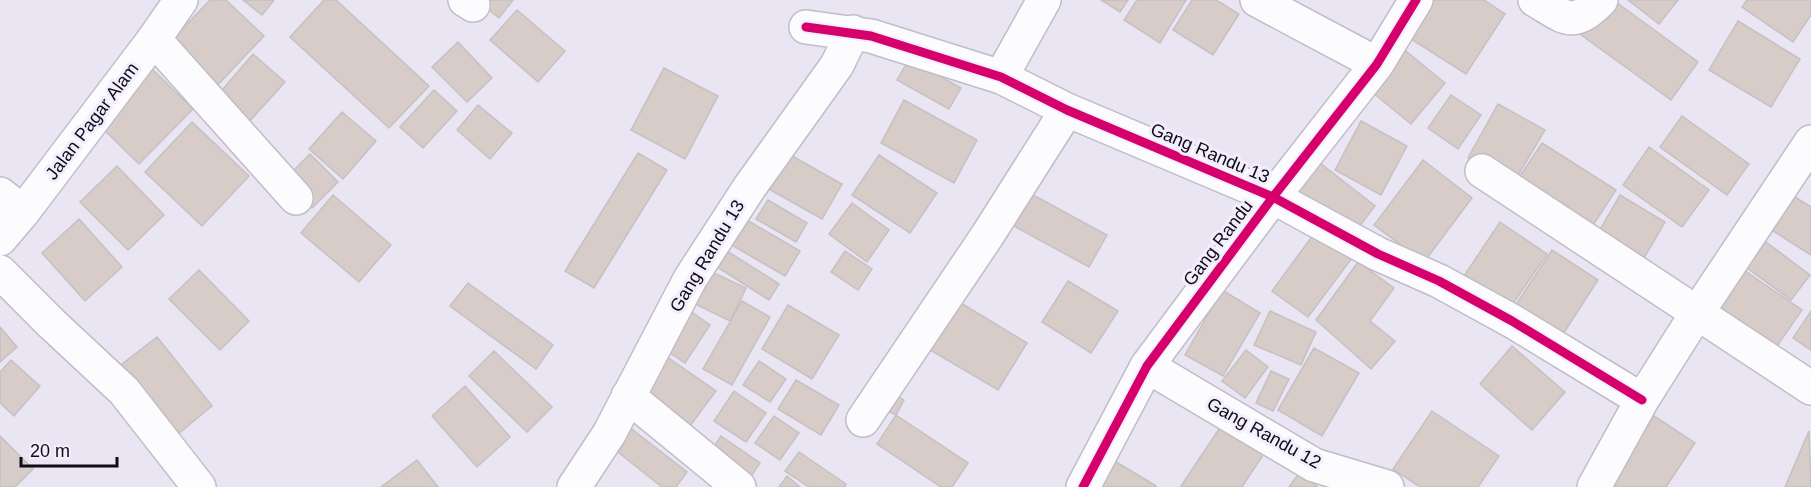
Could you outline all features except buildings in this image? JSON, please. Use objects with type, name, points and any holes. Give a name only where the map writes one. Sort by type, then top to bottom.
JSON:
[{"type":"street","name":"Jalan Pagar Alam","points":[[0,239],[11,203],[154,39],[181,0]]},
{"type":"street","points":[[1001,77],[1044,0]]},
{"type":"street","points":[[1257,0],[1377,64]]},
{"type":"street","name":"Gang Randu","points":[[1083,487],[1148,366],[1273,197],[1377,64],[1416,0]]},
{"type":"street","points":[[1535,0],[1562,15],[1575,19],[1587,15],[1601,0]]},
{"type":"street","name":"Gang Randu 13","points":[[806,27],[871,36],[1001,77],[1067,111],[1273,197],[1378,254],[1439,281],[1512,321],[1642,400]]},
{"type":"street","name":"Gang Randu 13","points":[[574,487],[609,434],[690,279],[749,188],[837,65],[853,32]]},
{"type":"street","points":[[154,39],[296,198]]},
{"type":"street","points":[[863,420],[987,236],[1067,111]]},
{"type":"street","points":[[1594,487],[1642,400],[1697,313],[1806,158]]},
{"type":"street","points":[[1482,171],[1811,388]]},
{"type":"street","points":[[0,272],[124,391],[199,487]]},
{"type":"street","name":"Gang Randu 12","points":[[1148,366],[1314,465],[1387,487]]},
{"type":"street","points":[[628,396],[739,487]]},
{"type":"cycle path","points":[[1083,487],[1147,366],[1273,197],[1377,64],[1416,0]]},
{"type":"cycle path","points":[[806,27],[871,36],[1001,77],[1067,110],[1273,197],[1378,254],[1439,281],[1512,321],[1642,400]]}]
